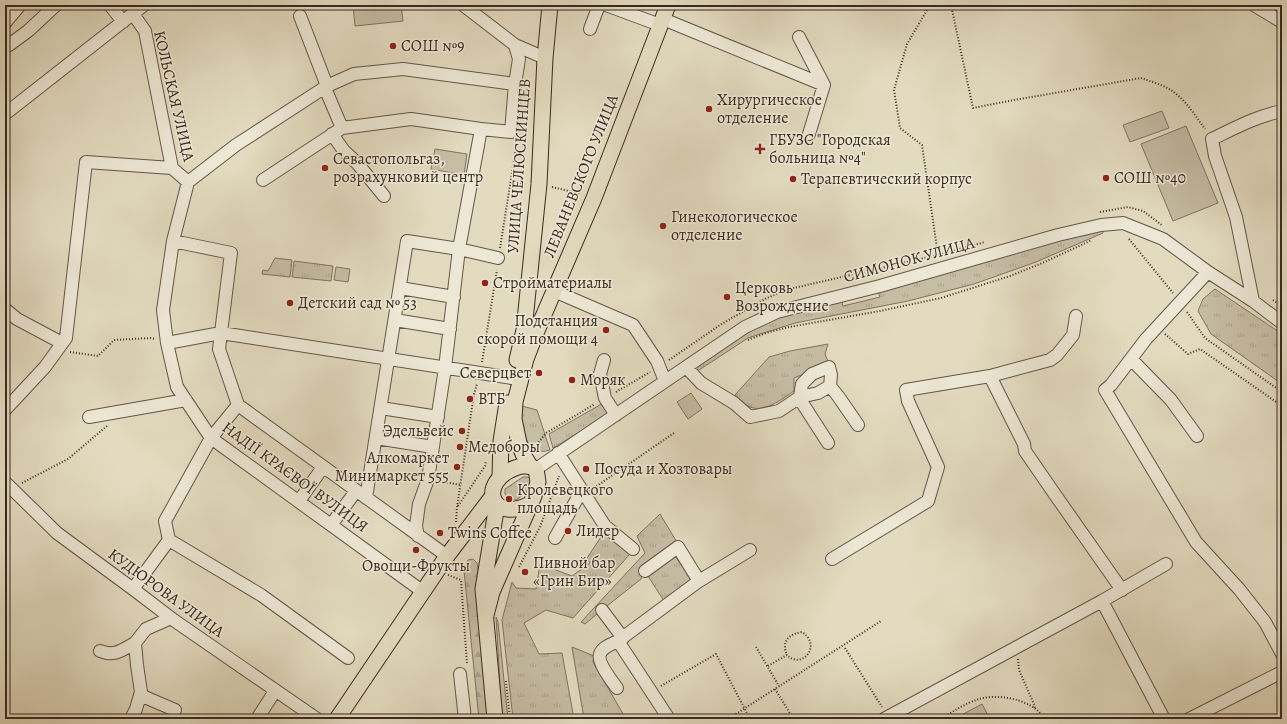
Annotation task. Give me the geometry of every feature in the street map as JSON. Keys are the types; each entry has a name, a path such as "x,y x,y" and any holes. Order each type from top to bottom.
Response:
{"main road":[{"name":"УЛИЦА ЧЕЛЮСКИНЦЕВ","path":"530,331 545,58 550,5"},
{"name":"ЛЕВАНЕВСКОГО УЛИЦА","path":"533,467 523,454 514,419 515,402 526,359 530,331 554,291 594,198 664,16"},
{"path":"500,477 501,441 512,378 530,331"},
{"path":"486,615 492,592 537,489 538,475 533,467 520,466 511,470 500,477 494,487 494,501 483,589 495,719"},
{"path":"494,501 506,509 522,508 530,504"},
{"path":"337,719 447,556 494,501"}],"street":[{"path":"5,23 20,5"},
{"path":"5,43 9,44 28,31 56,5"},
{"name":"КОЛЬСКАЯ УЛИЦА","path":"110,5 145,31 172,168 188,182"},
{"path":"5,114 144,5"},
{"path":"590,29 599,5"},
{"path":"606,5 664,16 824,85"},
{"path":"1254,5 1282,22"},
{"path":"466,6 515,45 545,58"},
{"path":"300,16 326,87 337,131 344,151 357,163 384,196"},
{"path":"799,37 824,85 808,134"},
{"path":"263,180 337,131 411,118 511,132 515,84 519,59 515,45"},
{"path":"188,182 236,144 326,87 354,74 402,69 515,84"},
{"path":"1253,301 1236,217 1215,156 1212,139 1241,124 1265,115 1282,111"},
{"path":"418,536 416,526 419,504 428,479 445,368 460,249 481,129"},
{"path":"5,410 45,367 66,338 86,162 172,168"},
{"name":"НАДІЇ КРАЄВОЇ ВУЛИЦЯ","path":"188,182 173,242 163,310 167,343 178,387 211,438 422,591"},
{"name":"СИМОНОК УЛИЦА","path":"533,467 558,453 745,327 777,312 880,286 1058,235 1101,225 1123,223 1163,239 1208,272 1282,322"},
{"path":"366,498 400,288 405,239 460,249 498,258"},
{"path":"173,242 231,253 219,349 238,405 447,556"},
{"path":"1208,272 1146,340 1111,385 1105,390 1196,542 1265,622 1282,654"},
{"path":"400,288 454,298"},
{"path":"554,291 633,325 657,361 665,381"},
{"path":"5,309 17,319 62,344"},
{"path":"832,559 928,500 938,467 908,401 906,390 990,376 1050,360 1057,355 1073,335 1076,316"},
{"path":"395,320 450,329"},
{"path":"167,343 222,333 512,378"},
{"path":"1131,359 1170,400 1197,436"},
{"path":"604,360 600,374 605,398 616,414"},
{"path":"686,367 701,382 734,403 750,417 779,411 800,397 818,393 830,386"},
{"path":"828,443 800,397 802,384 812,374 829,367 830,386 858,425"},
{"path":"990,376 1024,444 1025,451 1122,590"},
{"path":"89,417 186,400"},
{"path":"238,405 211,438 165,521 169,540 261,596 348,658"},
{"path":"381,408 438,417"},
{"path":"376,438 433,447"},
{"path":"558,453 605,526 633,549"},
{"path":"299,501 323,467"},
{"name":"КУДЮРОВА УЛИЦА","path":"8,485 57,533 171,618 317,719"},
{"path":"331,525 356,491"},
{"path":"555,538 584,492"},
{"path":"133,589 169,540"},
{"path":"645,571 678,547 699,581"},
{"path":"617,688 602,665 600,654 603,649 621,640 699,581 750,550"},
{"path":"886,718 1122,590 1166,564"},
{"path":"1102,601 1164,719"},
{"path":"602,610 669,719"},
{"path":"100,652 106,654 116,654 135,643 146,629 171,618"},
{"path":"131,719 136,709 141,692 135,643"},
{"path":"1189,719 1282,672"},
{"path":"460,674 465,719"},
{"path":"257,719 275,691"},
{"path":"140,695 175,710"}],"path":[{"path":"930,5 907,44 894,90 900,128 922,146 938,255"},
{"path":"951,5 973,108 1141,78 1160,84 1175,93 1189,106 1212,139"},
{"path":"428,479 461,485 474,394 480,374 516,148 516,133 511,132"},
{"path":"546,185 582,195"},
{"path":"747,340 789,327 880,311 941,298 1010,276 1096,238"},
{"path":"1129,239 1181,302 1205,338 1282,392"},
{"path":"1165,334 1188,354 1200,349 1282,406"},
{"path":"62,344 70,352 98,356 114,340 150,338 167,343"},
{"path":"8,485 68,459 112,422"},
{"path":"584,492 674,433"},
{"path":"457,507 485,466 487,458"},
{"path":"518,569 540,527 560,473"},
{"path":"445,574 461,580 468,672 460,674"},
{"path":"728,719 881,621"},
{"path":"802,632 806,635 811,643 808,654 800,660 794,660 787,655 785,650 786,641 793,634 802,632"},
{"path":"756,647 779,686"},
{"path":"1016,647 1019,670 1035,709"},
{"path":"846,648 886,718"},
{"path":"651,692 716,654 750,719"},
{"path":"768,666 787,655"},
{"path":"506,681 510,719"},
{"path":"775,689 793,719"},
{"path":"940,719 976,700 993,697 1008,698 1030,705 1045,719"},
{"path":"784,719 791,715"}],"green space":[{"path":"353,5 401,5 403,21 355,26"},
{"path":"1162,111 1169,128 1130,142 1123,125"},
{"path":"1186,126 1218,203 1173,221 1141,144"},
{"path":"435,149 467,154 464,175 431,169"},
{"path":"1103,228 1103,233 1036,262 974,284 908,301 795,323 748,338 696,372 691,367 746,329 778,314 841,298 843,306 880,297 877,289"},
{"path":"275,258 292,260 290,277 262,274 263,270 268,271"},
{"path":"294,261 333,266 331,281 292,277"},
{"path":"336,267 350,269 348,282 334,280"},
{"path":"1215,289 1282,334 1282,384 1211,334 1198,311 1203,299"},
{"path":"828,344 825,354 829,364 794,378 794,391 779,401 767,407 756,408 748,406 735,395 769,357 790,351"},
{"path":"691,393 702,409 688,419 677,402"},
{"path":"605,402 611,413 553,448 549,434"},
{"path":"522,406 537,410 550,450 542,451 535,449 530,445 523,430 521,421"},
{"path":"523,477 528,477 531,480 531,489 516,500 509,499 505,494 505,489"},
{"path":"660,514 678,544 643,570 641,579 585,624 581,622 645,553 637,536"},
{"path":"605,531 630,554 573,618 546,610 524,623 539,654 562,653 574,719 513,719 502,620 512,582 516,588 536,589 540,564 572,576 590,563 587,558"},
{"path":"674,554 691,580 664,601 646,573"},
{"path":"473,559 477,563 478,568 491,719 479,719 464,571 468,560"},
{"path":"496,617 498,622 508,719 502,719"},
{"path":"572,647 594,656 593,662 626,719 584,719"},
{"path":"982,704 990,719 954,719"}],"place":[{"name":"СОШ №9","path":"393,46"},
{"name":"Хирургическое отделение","path":"709,109"},
{"name":"ГБУЗС \"Городская больница №4\"","path":"760,149"},
{"name":"Севастопольгаз, розрахунковий центр","path":"325,168"},
{"name":"СОШ №40","path":"1106,178"},
{"name":"Терапевтический корпус","path":"793,179"},
{"name":"Гинекологическое отделение","path":"663,226"},
{"name":"Стройматериалы","path":"485,283"},
{"name":"Церковь Возрождение","path":"727,297"},
{"name":"Детский сад № 53","path":"290,303"},
{"name":"Подстанция скорой помощи 4","path":"606,330"},
{"name":"Северцвет","path":"539,373"},
{"name":"Моряк","path":"572,380"},
{"name":"ВТБ","path":"470,399"},
{"name":"Эдельвейс","path":"462,431"},
{"name":"Медоборы","path":"460,447"},
{"name":"Алкомаркет Минимаркет 555","path":"457,467"},
{"name":"Посуда и Хозтовары","path":"586,469"},
{"name":"Кролевецкого площадь","path":"509,499"},
{"name":"Лидер","path":"568,531"},
{"name":"Twins Coffee","path":"440,533"},
{"name":"Овощи-Фрукты","path":"416,550"},
{"name":"Пивной бар «Грин Бир»","path":"525,572"}]}
